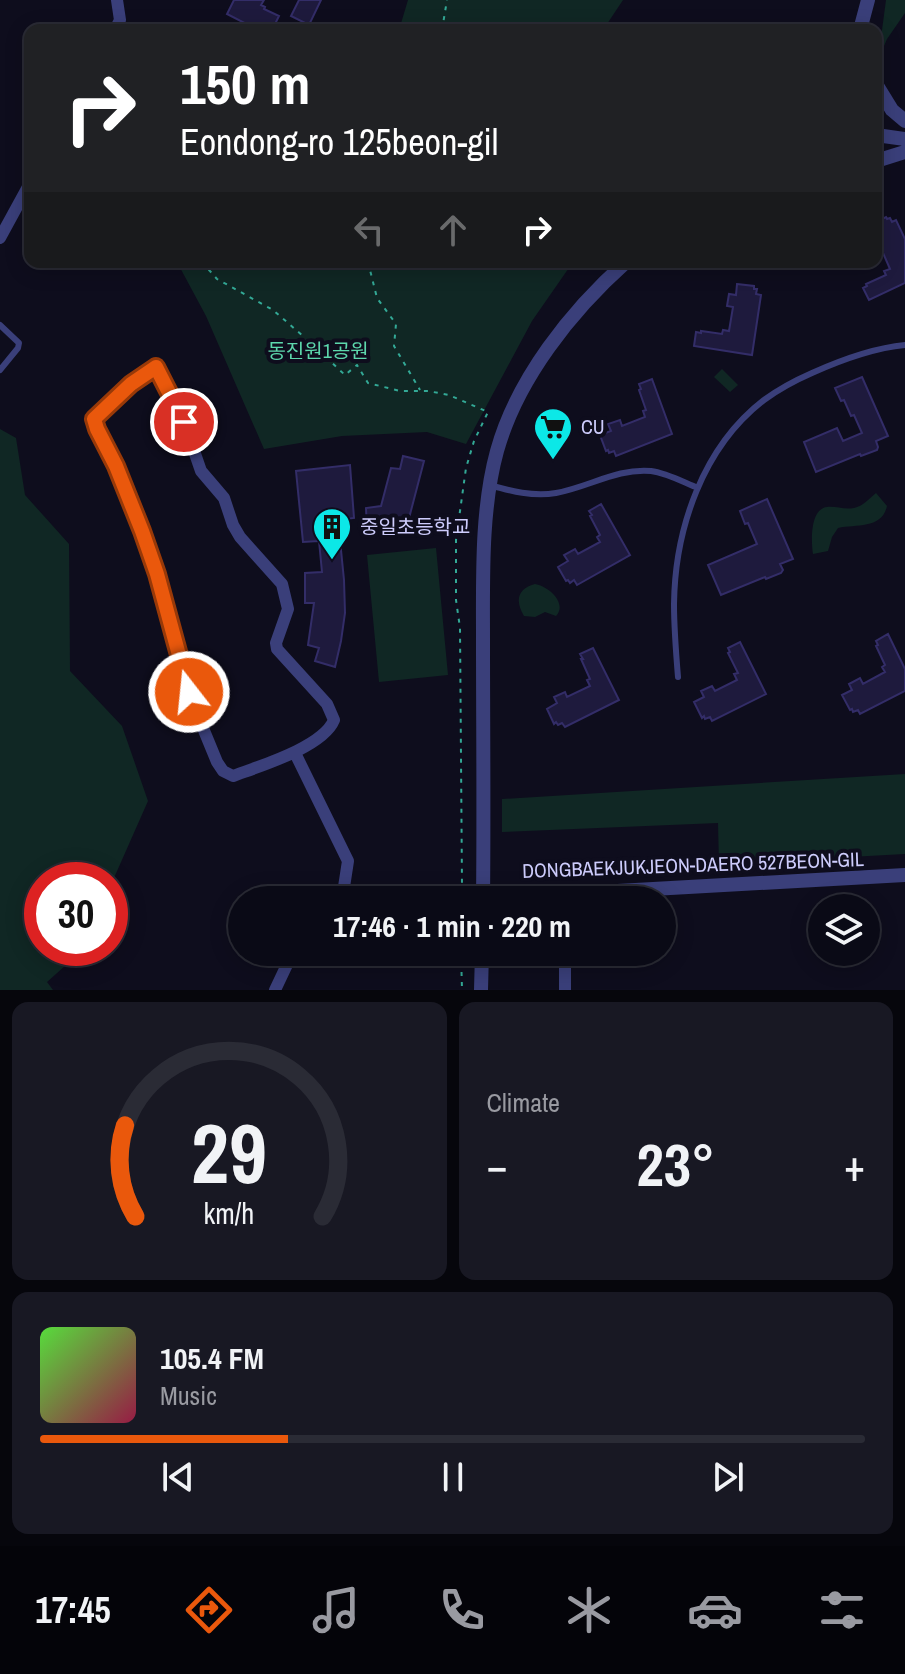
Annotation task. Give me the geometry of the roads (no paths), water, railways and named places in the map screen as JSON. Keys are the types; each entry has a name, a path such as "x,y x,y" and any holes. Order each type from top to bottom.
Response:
{"street":[{"path":"117,0 118,24"},
{"path":"862,24 870,0"},
{"path":"870,0 870,24"},
{"path":"882,94 892,110 905,121"},
{"path":"882,136 905,139"},
{"path":"882,159 905,152"},
{"path":"0,238 24,194"},
{"path":"483,886 483,581 489,485 497,449 538,363 585,302 620,268"},
{"path":"156,367 188,433 201,471 224,498 240,537 282,584 288,609 276,643 277,649 327,704 334,720 331,728 295,753 233,776 223,771 189,692 157,574 116,466 94,419 131,384 156,367"},
{"path":"295,753 348,861 344,886"},
{"name":"DONGBAEKJUKJEON-DAERO 527BEON-GIL","path":"676,890 905,875"},
{"path":"275,990 286,966"},
{"path":"481,990 482,966"},
{"path":"565,966 565,990"}],"lane":[{"path":"0,325 19,343 0,370"},
{"path":"678,677 674,630 675,588 685,525 705,471 726,440 766,398 799,379 865,353 905,345"},
{"path":"489,485 511,491 545,494 570,490 617,474 642,471 655,472 698,488"}],"place":[{"name":"CU","path":"553,461"},
{"name":"중일초등학교","path":"332,561"}],"park label":[{"name":"동진원1공원","path":"318,351"}]}
